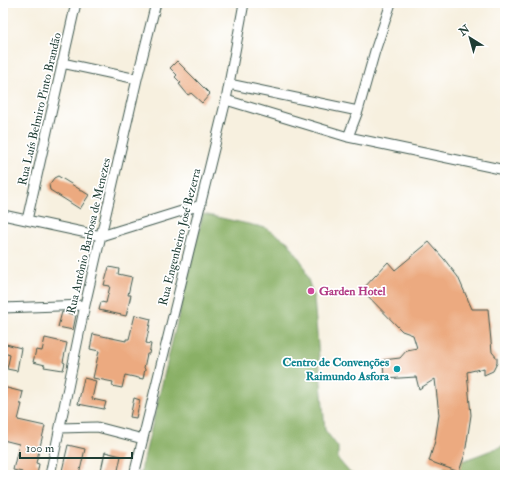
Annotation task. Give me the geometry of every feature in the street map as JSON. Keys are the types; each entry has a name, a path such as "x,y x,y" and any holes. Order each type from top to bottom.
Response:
{"street":[{"name":"Rua Luís Belmiro Pinto Brandão","path":"27,220 76,3"},
{"name":"Rua Antônio Barbosa de Menezes","path":"50,475 85,305 156,3"},
{"name":"Rua Engenheiro José Bezerra","path":"134,475 226,100 244,3"},
{"path":"348,137 358,111 375,51 391,3"},
{"path":"62,63 137,79"},
{"path":"229,84 358,111"},
{"path":"226,100 348,137 505,170"},
{"path":"3,215 101,236 201,205"},
{"path":"3,308 85,305"},
{"path":"60,428 97,427 143,439"}],"green space":[{"path":"203,214 266,228 288,242 303,264 314,298 325,430 338,447 338,459 350,473 355,475 140,475"},
{"path":"505,445 505,475 426,475"}],"building":[{"path":"177,61 210,94 202,103 191,93 188,95 179,84 181,83 175,77 177,75 170,68"},
{"path":"58,176 89,195 80,209 50,190 49,185 54,178"},
{"path":"429,242 458,277 472,309 488,309 492,352 497,358 497,363 493,371 484,375 484,368 467,372 471,415 465,454 459,472 429,461 435,441 439,415 435,379 419,389 416,377 384,379 383,360 400,358 407,350 417,348 413,335 402,331 362,290 388,262 395,270"},
{"path":"109,267 119,269 118,274 132,277 128,295 131,295 126,316 99,310 101,302 106,303 110,286 104,285"},
{"path":"62,312 76,315 73,330 58,327"},
{"path":"135,315 151,319 146,343 151,344 149,354 147,354 143,379 125,375 122,388 112,386 113,382 93,378 99,351 90,349 93,334 126,341 126,339 129,339"},
{"path":"45,338 67,343 63,370 44,367 45,365 33,362 36,350 42,351"},
{"path":"6,344 21,348 17,371 7,369 10,355 4,353"},
{"path":"84,378 96,381 92,399 106,402 104,409 78,404"},
{"path":"3,387 23,392 18,420 45,426 36,463 39,464 37,475 21,475 22,472 13,470 19,444 3,440"},
{"path":"134,398 140,400 136,418 130,417"},
{"path":"68,445 85,449 79,475 61,475"},
{"path":"105,452 121,456 117,475 100,475"}],"place":[{"name":"Garden Hotel","path":"311,291"},
{"name":"Centro de Convenções Raimundo Asfora","path":"397,369"}]}
